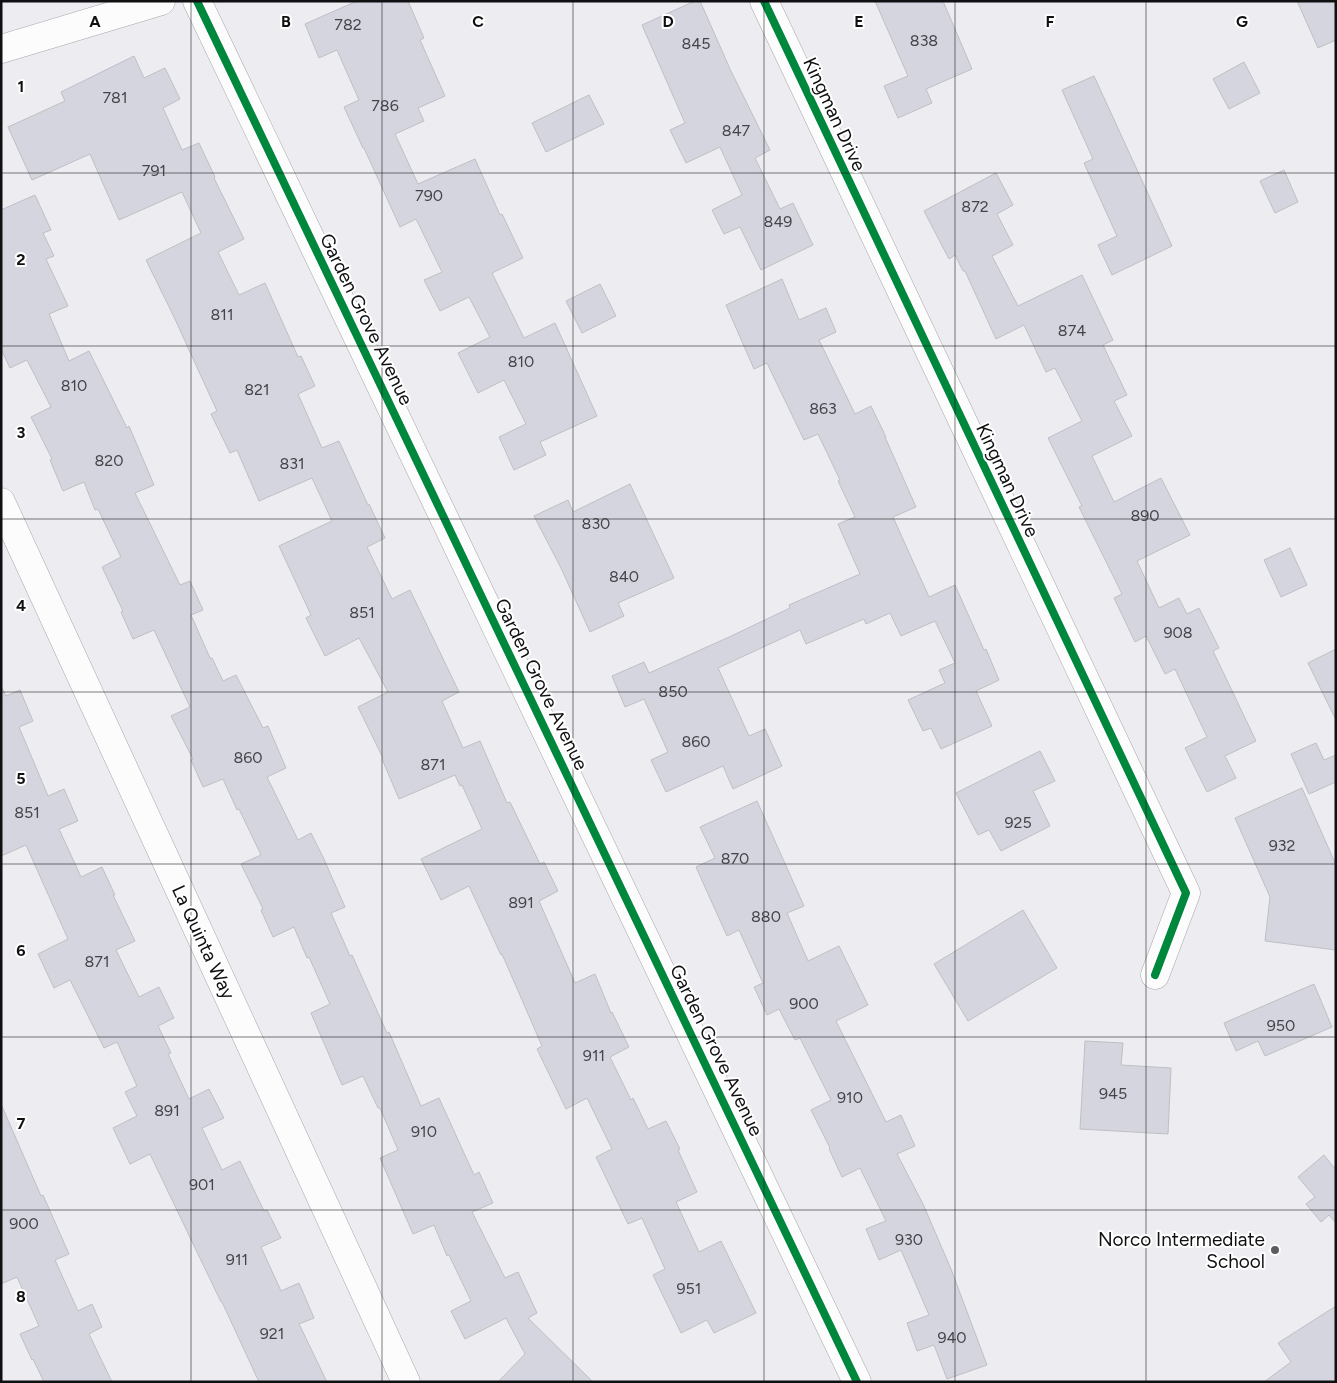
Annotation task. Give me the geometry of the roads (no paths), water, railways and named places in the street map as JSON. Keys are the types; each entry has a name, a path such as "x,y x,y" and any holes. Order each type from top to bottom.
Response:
{"street":[{"path":"1,49 160,1"},
{"name":"Garden Grove Avenue","path":"197,1 857,1382"},
{"name":"Kingman Drive","path":"764,1 1186,893 1156,975"},
{"name":"La Quinta Way","path":"1,502 406,1382"}],"place":[{"name":"Norco Intermediate School","path":"1275,1250"}]}
